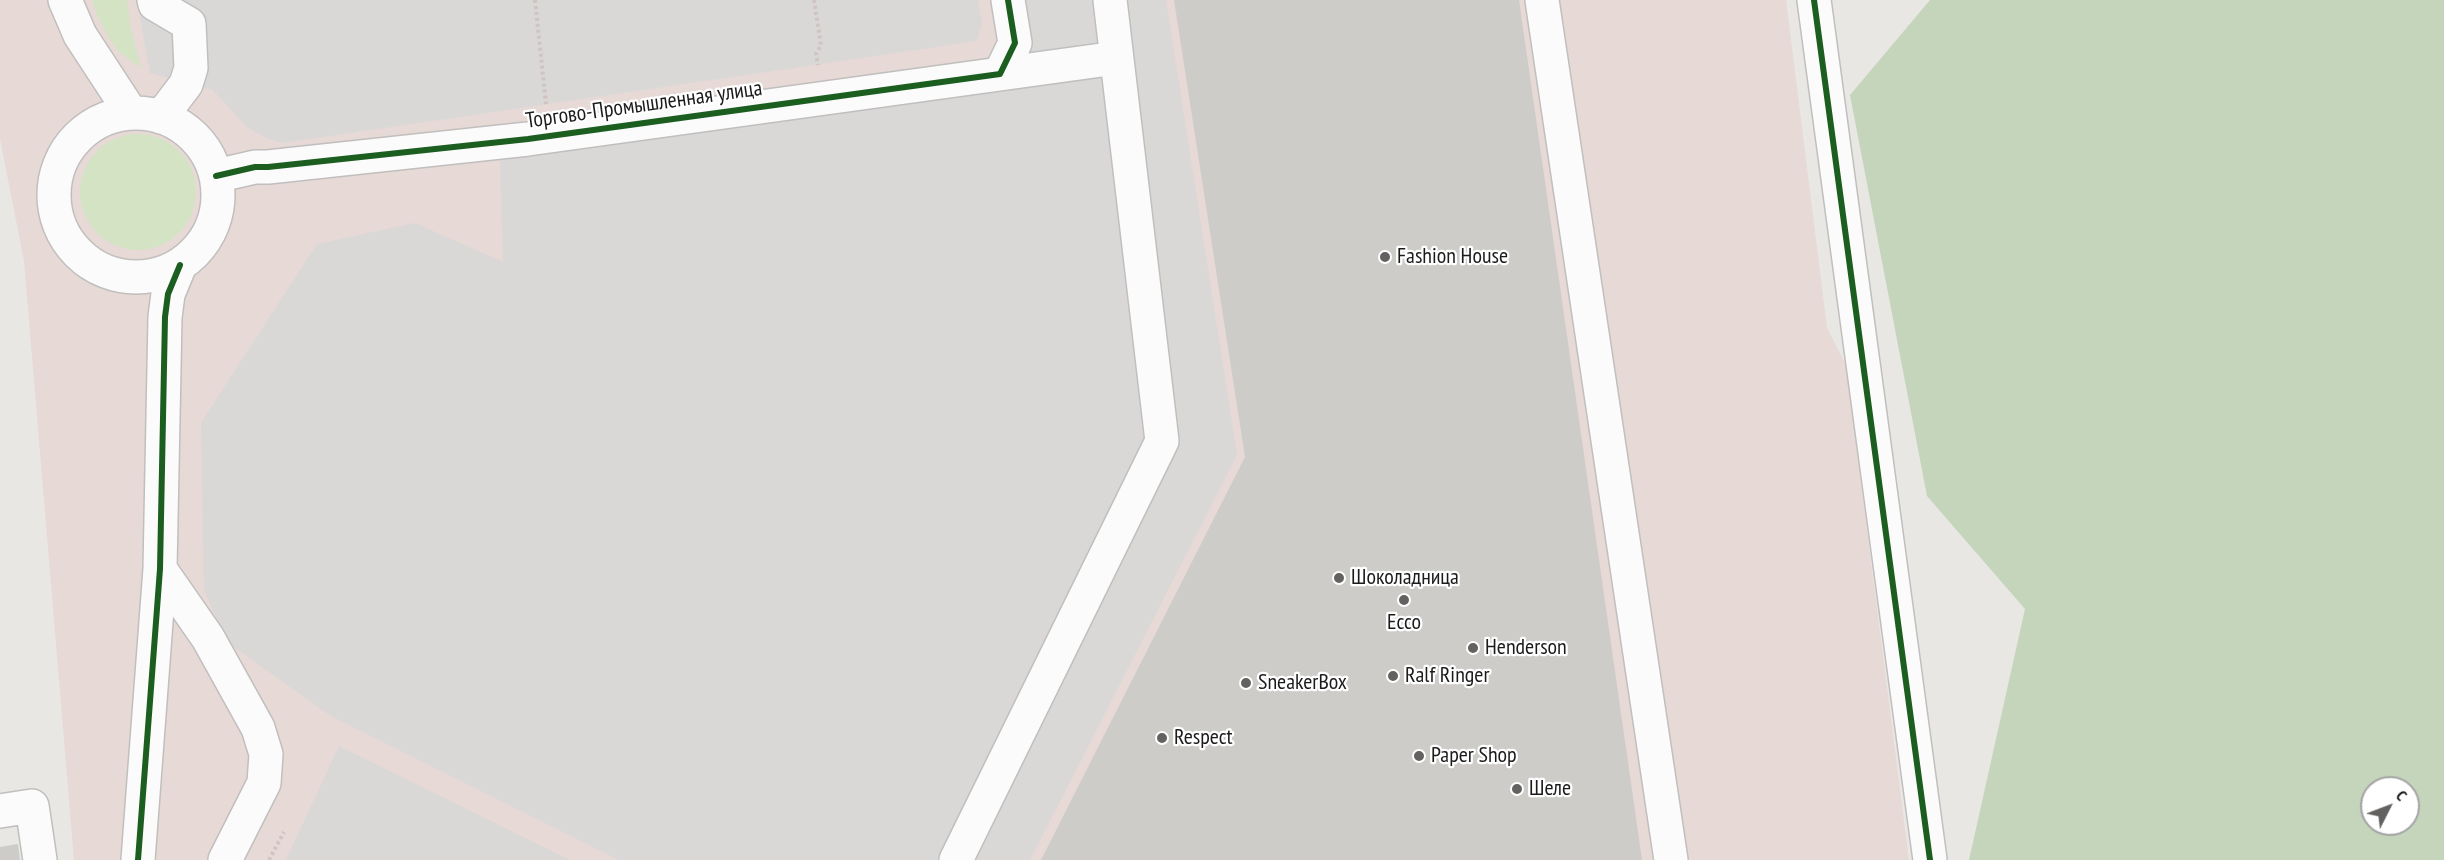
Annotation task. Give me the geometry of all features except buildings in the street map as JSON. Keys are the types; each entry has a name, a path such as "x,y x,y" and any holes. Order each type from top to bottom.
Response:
{"street":[{"path":"65,0 92,56 146,115"},
{"path":"146,115 186,84 191,68 189,24 155,4 154,0"},
{"path":"1000,74 1014,43 1008,0"},
{"path":"956,860 1162,441 1110,0"},
{"path":"1542,0 1671,860"},
{"path":"1814,0 1930,860"},
{"name":"Торгово-Промышленная улица","path":"216,176 255,167 549,136 1116,58"},
{"path":"116,115 146,115 176,124 190,134 210,160 216,176 218,196 215,217 208,236 180,265 161,274 141,278 121,277 101,271 84,260 69,245 54,208 53,187 58,167 67,149 80,134 97,122 116,115"},
{"path":"138,860 160,569 165,316 168,294 180,265"},
{"path":"160,569 208,638 258,728 266,754 264,783 225,860"},
{"path":"0,811 32,806 40,860"}],"path":[{"path":"535,0 549,136"},
{"path":"814,0 821,45 816,54 823,98"},
{"path":"269,860 284,832"}],"shaded area":[{"path":"0,0 1786,0 1827,328 1846,365 1909,860 74,860 24,261 0,139"},
{"path":"137,0 978,0 982,23 977,41 282,143 264,137 247,127 213,90 150,73"},
{"path":"1018,0 1166,0 1237,455 1030,860 619,860 331,716 228,643 204,590 201,423 317,244 415,223 503,262 500,160 1029,87"},
{"path":"339,746 570,860 286,860"}],"green space":[{"path":"92,0 127,0 131,29 141,68 119,52 97,15"},
{"path":"1930,0 2444,0 2444,860 1969,860 2025,609 1927,496 1850,95"},
{"path":"138,134 160,138 179,151 192,170 196,192 192,214 179,233 160,246 138,250 116,246 97,233 84,214 80,192 84,170 97,151 116,138"}],"cycle path":[{"path":"216,176 255,167 528,139 1000,74 1015,43 1008,0"},
{"path":"1814,0 1930,860"},
{"path":"138,860 160,569 165,317 168,294 180,265"}],"place":[{"name":"Fashion House","path":"1385,257"},
{"name":"Шоколадница","path":"1339,578"},
{"name":"Ecco","path":"1404,600"},
{"name":"Henderson","path":"1473,648"},
{"name":"Ralf Ringer","path":"1393,676"},
{"name":"SneakerBox","path":"1246,683"},
{"name":"Respect","path":"1162,738"},
{"name":"Paper Shop","path":"1419,756"},
{"name":"Шеле","path":"1517,789"}]}
